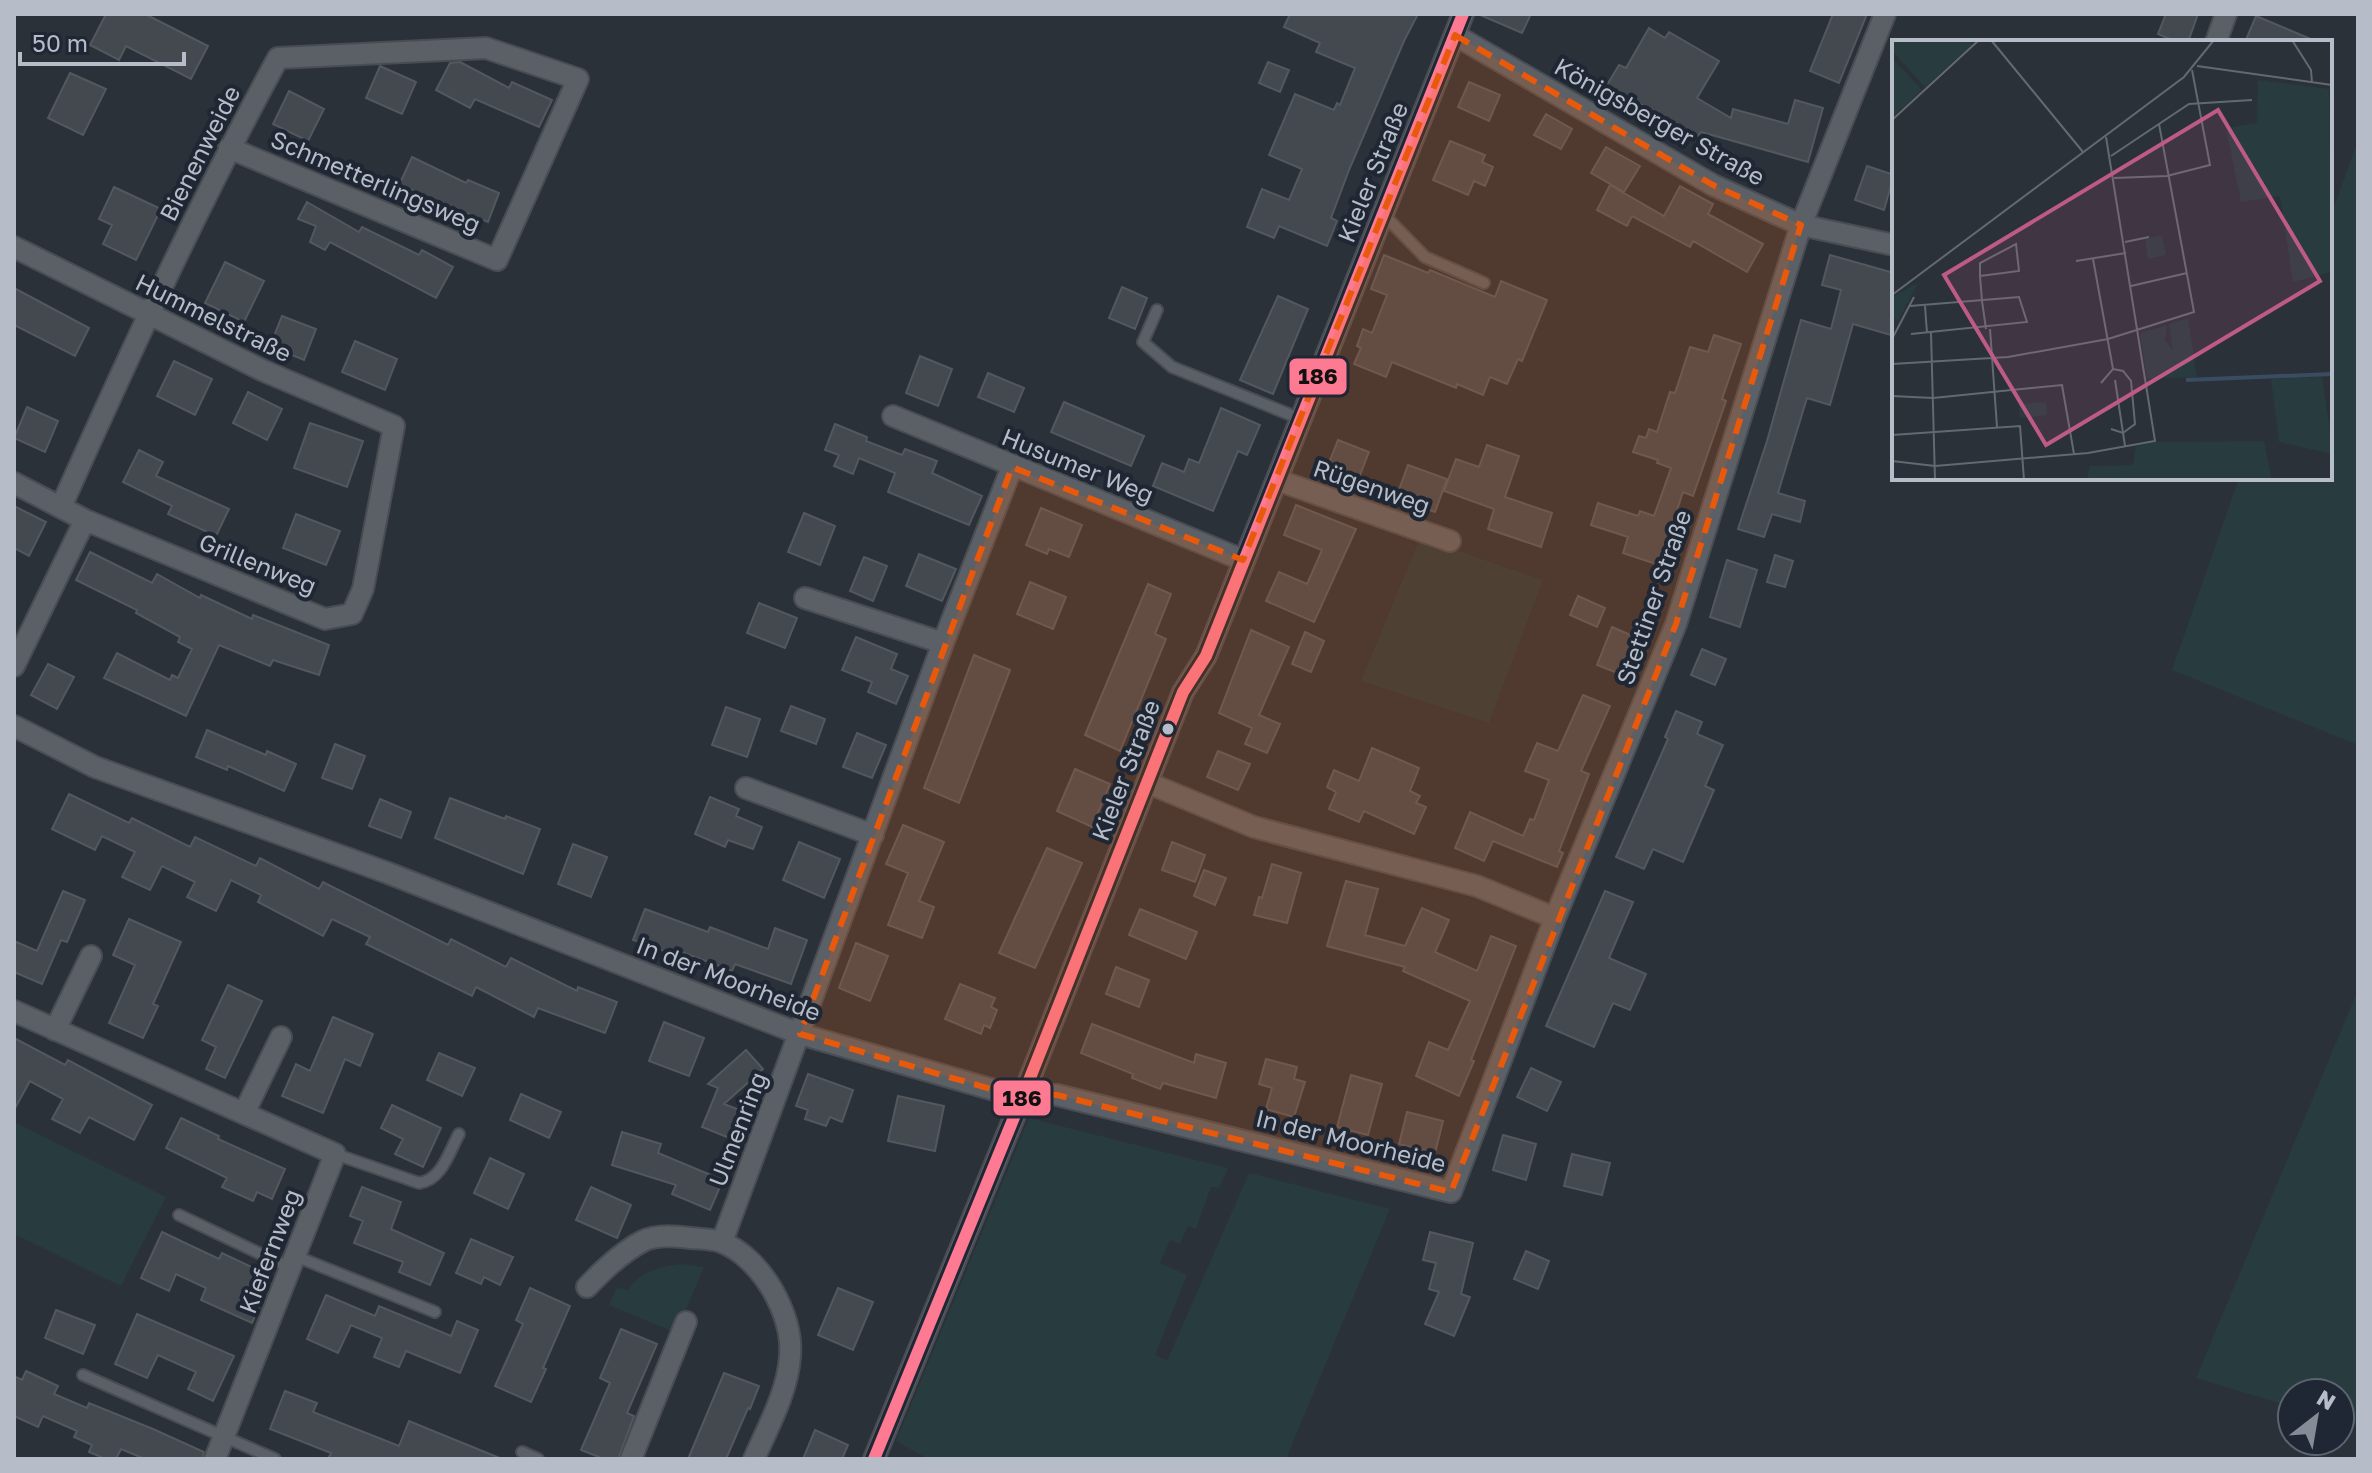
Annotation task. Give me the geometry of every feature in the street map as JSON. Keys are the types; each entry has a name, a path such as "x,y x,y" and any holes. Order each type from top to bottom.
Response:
{"street":[{"name":"Kieler Straße","path":"874,1459 1183,692 1206,656 1463,14"},
{"name":"Stettiner Straße","path":"1451,1192 1555,918 1676,624 1801,225 1885,14"},
{"path":"2217,40 2226,14"},
{"name":"Königsberger Straße","path":"1455,35 1713,185 1801,225 1892,245"},
{"name":"Bienenweide","path":"61,507 147,314 229,148 278,58 486,48 578,79"},
{"name":"Schmetterlingsweg","path":"229,148 497,260 578,79"},
{"name":"Hummelstraße","path":"14,247 264,371 394,426"},
{"name":"Husumer Weg","path":"893,416 1243,560"},
{"name":"Grillenweg","path":"14,483 85,520 325,619 352,614 363,589 394,426"},
{"name":"Ulmenring","path":"722,1242 943,643 1012,467"},
{"name":"Rügenweg","path":"1277,480 1450,541"},
{"path":"14,666 85,520"},
{"path":"805,598 943,643"},
{"name":"In der Moorheide","path":"14,726 95,767 388,873 800,1034 1001,1092 1057,1095 1451,1192"},
{"path":"1148,783 1254,827 1477,886 1555,918"},
{"path":"746,788 873,835"},
{"path":"55,1030 91,956"},
{"path":"14,1011 335,1154"},
{"path":"244,1113 281,1037"},
{"name":"Kiefernweg","path":"215,1459 335,1154"},
{"path":"587,1287 607,1266 646,1239 677,1236 722,1242 754,1265 776,1294 788,1326 791,1355 782,1390 754,1459"},
{"path":"631,1459 686,1322"}],"lane":[{"path":"1383,214 1425,257 1484,283"},
{"path":"1157,310 1143,342 1172,367 1301,419"},
{"path":"335,1154 419,1183 436,1176 459,1134"},
{"path":"179,1215 292,1262 435,1312"},
{"path":"83,1375 275,1459"},
{"path":"522,1452 538,1459"}],"highlighted area":[{"path":"1455,35 1713,185 1801,225 1676,624 1451,1192 1057,1095 1001,1092 800,1034 1012,467 1243,560"}],"shaded area":[{"path":"2358,140 2358,745 2172,670 2238,480 2332,480 2332,212"},
{"path":"1420,538 1543,580 1489,723 1361,681"},
{"path":"2358,990 2358,1426 2356,1377 2276,1377 2276,1402 2196,1378"},
{"path":"1029,1118 1228,1168 1219,1188 1211,1187 1196,1229 1188,1226 1180,1244 1170,1240 1160,1263 1187,1275 1155,1355 1167,1361 1249,1173 1390,1209 1286,1459 928,1459 896,1441"},
{"path":"14,1122 166,1197 121,1286 14,1234"},
{"path":"681,1264 704,1267 676,1333 609,1305 617,1287 628,1290 651,1271"}],"building":[{"path":"106,14 145,14 208,46 191,79 126,46 119,60 90,45"},
{"path":"1290,14 1418,14 1349,170 1331,218 1337,221 1327,246 1279,226 1274,238 1247,227 1262,189 1289,200 1302,169 1269,155 1295,94 1334,110 1337,103 1340,105 1355,68 1316,52 1320,43 1284,27"},
{"path":"1478,14 1531,14 1522,33"},
{"path":"1833,14 1867,14 1839,83 1810,71"},
{"path":"2166,14 2198,14 2189,40 2172,40 2158,34"},
{"path":"2256,16 2313,40 2246,40"},
{"path":"1649,28 1665,38 1669,32 1719,61 1697,98 1731,118 1733,109 1788,124 1795,100 1823,108 1808,162 1701,132 1698,136 1607,85 1619,65 1626,68"},
{"path":"460,62 509,88 512,82 552,100 539,127 475,99 470,108 436,90 450,63"},
{"path":"1268,62 1289,70 1280,92 1259,83"},
{"path":"380,66 416,82 402,114 366,98"},
{"path":"70,73 106,89 83,135 48,118"},
{"path":"1469,82 1500,95 1489,121 1458,107"},
{"path":"289,91 324,109 308,141 273,124"},
{"path":"1546,114 1572,129 1561,149 1534,135"},
{"path":"1450,141 1485,155 1482,162 1493,167 1485,186 1474,181 1468,195 1433,180"},
{"path":"1606,147 1640,166 1624,192 1591,173"},
{"path":"412,157 466,183 468,180 499,193 488,222 399,185"},
{"path":"1867,166 1892,174 1884,210 1855,200"},
{"path":"1610,185 1664,216 1680,186 1713,204 1708,214 1763,244 1747,272 1693,241 1690,247 1632,216 1627,226 1597,210"},
{"path":"114,187 161,209 136,260 103,244 112,225 99,219"},
{"path":"307,202 359,232 362,227 419,255 422,250 453,267 436,298 330,242 325,250 310,242 316,226 298,219"},
{"path":"1384,255 1495,297 1501,281 1547,300 1522,361 1518,359 1507,384 1490,377 1483,395 1457,384 1456,388 1392,362 1386,377 1354,364 1361,348 1357,346 1363,329 1372,333 1387,295 1371,289"},
{"path":"1830,255 1892,272 1892,335 1853,324 1830,405 1807,398 1778,493 1805,501 1800,522 1772,514 1764,537 1738,529 1801,320 1831,329 1841,290 1822,285"},
{"path":"225,262 264,281 244,322 205,303"},
{"path":"1122,287 1147,298 1135,329 1109,318"},
{"path":"14,288 89,328 75,356 14,325"},
{"path":"1278,296 1308,309 1273,394 1240,380"},
{"path":"282,316 316,329 304,360 270,346"},
{"path":"1714,335 1741,344 1722,399 1726,401 1693,496 1683,492 1659,565 1623,553 1628,537 1591,525 1598,503 1638,516 1640,511 1654,516 1671,468 1633,452 1639,436 1646,438 1649,429 1657,432 1670,392 1675,393 1690,347 1708,352"},
{"path":"355,341 397,359 385,390 342,372"},
{"path":"920,356 952,369 938,406 906,393"},
{"path":"174,361 212,379 195,415 157,396"},
{"path":"988,373 1024,388 1014,412 978,397"},
{"path":"248,392 282,409 267,440 233,423"},
{"path":"1064,402 1144,436 1131,466 1051,432"},
{"path":"27,407 58,421 45,452 14,438"},
{"path":"1221,408 1260,425 1247,455 1238,451 1213,511 1153,486 1162,463 1184,472 1189,459 1199,463"},
{"path":"310,423 363,441 347,487 294,468"},
{"path":"835,424 867,437 866,441 902,455 905,449 937,461 932,473 982,496 969,525 888,492 895,473 859,458 853,474 834,466 839,455 825,450"},
{"path":"1338,440 1369,452 1356,485 1325,473"},
{"path":"1487,445 1519,456 1505,497 1552,513 1541,547 1488,529 1494,509 1444,491 1456,459 1479,467"},
{"path":"139,450 163,462 156,476 229,509 216,536 168,514 172,506 123,482"},
{"path":"1408,465 1447,479 1435,512 1396,498"},
{"path":"1296,505 1356,529 1314,622 1266,601 1279,572 1307,584 1322,550 1284,535"},
{"path":"14,506 46,522 29,556 14,548"},
{"path":"1041,508 1082,525 1069,557 1049,549 1047,554 1026,545"},
{"path":"804,513 835,526 820,565 788,552"},
{"path":"296,514 340,531 326,565 283,548"},
{"path":"90,552 152,583 157,574 200,598 201,595 252,619 253,615 329,645 319,675 273,660 270,666 219,645 186,716 104,678 117,653 170,680 172,675 178,678 192,649 178,642 180,637 136,613 137,610 76,580"},
{"path":"919,554 956,569 942,601 906,586"},
{"path":"1775,555 1793,561 1785,587 1767,582"},
{"path":"864,557 887,566 873,601 850,591"},
{"path":"1727,560 1757,570 1740,627 1710,617"},
{"path":"1030,582 1066,597 1053,629 1017,614"},
{"path":"1148,584 1171,594 1155,634 1166,639 1120,751 1085,735"},
{"path":"1578,596 1605,608 1597,627 1570,615"},
{"path":"759,603 797,618 785,648 747,633"},
{"path":"1612,627 1640,639 1625,676 1597,665"},
{"path":"1251,630 1289,647 1259,715 1280,724 1267,753 1245,744 1252,728 1219,713"},
{"path":"1305,632 1324,641 1311,672 1292,664"},
{"path":"856,637 897,654 891,669 908,676 896,704 868,692 872,682 842,670"},
{"path":"1702,649 1726,659 1715,685 1691,675"},
{"path":"974,655 1010,670 959,803 924,788"},
{"path":"48,664 74,677 57,709 31,695"},
{"path":"1583,695 1610,706 1581,771 1589,774 1559,851 1563,853 1557,867 1493,841 1484,861 1455,848 1470,812 1523,836 1530,819 1534,820 1549,780 1525,771 1537,743 1558,751"},
{"path":"791,706 825,719 816,744 781,731"},
{"path":"726,707 760,719 747,757 712,745"},
{"path":"1676,711 1702,722 1697,734 1723,745 1705,786 1714,790 1683,862 1653,849 1644,869 1616,857 1668,739 1665,737"},
{"path":"207,730 296,764 284,791 228,766 227,770 196,757"},
{"path":"857,733 886,745 872,778 843,767"},
{"path":"335,744 365,756 352,789 322,778"},
{"path":"1372,748 1419,768 1410,791 1420,796 1416,803 1426,807 1414,834 1364,811 1359,822 1329,809 1336,792 1327,787 1334,770 1359,781"},
{"path":"1218,751 1250,764 1238,790 1207,777"},
{"path":"1075,769 1110,784 1092,827 1057,811"},
{"path":"69,794 129,823 132,818 190,847 195,837 256,866 260,858 319,889 323,882 448,945 451,939 506,967 511,958 577,991 578,987 617,1002 605,1033 538,1008 534,1017 476,987 472,996 366,944 370,937 332,919 323,936 258,902 261,895 231,880 216,911 187,897 195,882 162,866 150,890 122,877 135,852 102,836 95,850 52,829"},
{"path":"710,797 739,809 736,816 762,827 753,849 728,840 725,847 695,834"},
{"path":"450,798 540,829 523,874 435,838"},
{"path":"380,799 411,812 401,838 369,826"},
{"path":"903,825 944,842 919,901 934,907 922,938 888,925 908,873 886,864"},
{"path":"799,842 840,859 824,898 783,880"},
{"path":"1172,842 1205,855 1195,882 1162,870"},
{"path":"573,844 607,857 591,897 558,884"},
{"path":"1047,848 1082,863 1035,968 999,953"},
{"path":"1272,864 1301,873 1287,923 1254,915"},
{"path":"1204,870 1226,878 1215,905 1194,896"},
{"path":"1346,881 1378,889 1365,935 1405,946 1422,908 1449,920 1435,952 1477,971 1491,936 1516,946 1459,1096 1416,1076 1429,1042 1448,1050 1470,1001 1403,971 1405,967 1327,946"},
{"path":"63,891 85,900 67,942 61,940 42,984 14,972 14,941 37,951"},
{"path":"1605,891 1633,902 1609,958 1646,974 1630,1010 1613,1003 1594,1047 1546,1026"},
{"path":"645,909 708,932 710,927 768,949 775,928 807,940 791,984 735,964 732,971 674,949 672,954 633,940"},
{"path":"1140,909 1197,932 1186,959 1129,935"},
{"path":"129,919 181,942 153,1004 158,1006 143,1038 109,1023 135,965 113,955"},
{"path":"856,943 888,956 870,1001 839,988"},
{"path":"1116,967 1149,980 1139,1007 1106,994"},
{"path":"960,984 995,998 991,1007 997,1010 990,1028 984,1025 981,1034 945,1019"},
{"path":"228,985 262,1001 225,1078 206,1069 216,1047 202,1040"},
{"path":"333,1017 373,1034 360,1066 345,1059 323,1113 282,1096 296,1064 310,1071"},
{"path":"664,1022 704,1038 689,1076 649,1061"},
{"path":"1092,1024 1194,1063 1196,1054 1226,1063 1216,1098 1163,1083 1160,1089 1132,1078 1133,1074 1081,1053"},
{"path":"14,1038 65,1065 68,1060 152,1105 134,1140 89,1117 80,1133 52,1119 63,1099 30,1081 14,1110"},
{"path":"746,1050 763,1069 724,1104 750,1114 739,1142 702,1127 718,1088 708,1084"},
{"path":"439,1053 475,1068 462,1096 427,1080"},
{"path":"1266,1059 1297,1067 1294,1079 1305,1082 1294,1117 1266,1109 1272,1088 1259,1084"},
{"path":"1531,1068 1561,1082 1547,1111 1517,1097"},
{"path":"808,1074 853,1090 842,1122 830,1117 826,1126 805,1119 808,1110 796,1106"},
{"path":"1351,1075 1382,1084 1368,1135 1337,1127"},
{"path":"521,1094 561,1112 549,1138 510,1120"},
{"path":"898,1096 944,1106 935,1151 888,1141"},
{"path":"392,1105 441,1128 423,1167 395,1154 403,1139 381,1128"},
{"path":"1407,1112 1443,1121 1435,1153 1399,1144"},
{"path":"181,1118 219,1136 218,1139 285,1169 272,1199 257,1192 253,1201 222,1187 227,1178 166,1148"},
{"path":"622,1132 661,1144 658,1153 723,1180 710,1210 672,1194 676,1185 612,1165"},
{"path":"1503,1135 1536,1144 1526,1180 1493,1170"},
{"path":"1572,1154 1610,1163 1602,1195 1564,1186"},
{"path":"490,1158 524,1174 508,1209 474,1193"},
{"path":"362,1187 401,1202 391,1229 444,1253 430,1285 399,1272 403,1262 354,1243 363,1221 350,1216"},
{"path":"591,1187 631,1205 617,1238 576,1220"},
{"path":"162,1232 219,1259 222,1253 256,1269 247,1290 263,1298 252,1323 201,1300 206,1288 176,1274 169,1291 141,1278"},
{"path":"1430,1232 1473,1243 1461,1294 1470,1297 1454,1336 1425,1324 1439,1292 1429,1289 1436,1263 1423,1260"},
{"path":"471,1239 513,1257 500,1285 484,1277 481,1284 456,1273"},
{"path":"1526,1251 1549,1261 1538,1289 1514,1279"},
{"path":"530,1288 570,1306 531,1402 495,1386 523,1324 516,1320"},
{"path":"838,1288 873,1302 853,1350 818,1335"},
{"path":"326,1295 375,1316 379,1306 451,1336 457,1321 478,1330 460,1373 406,1351 399,1367 374,1357 382,1338 351,1325 338,1353 307,1339"},
{"path":"56,1310 95,1325 83,1354 45,1338"},
{"path":"137,1314 234,1356 213,1401 188,1389 196,1372 158,1355 147,1378 115,1364"},
{"path":"621,1329 657,1344 627,1413 634,1416 618,1459 604,1459 581,1450 610,1383 600,1378"},
{"path":"26,1371 58,1386 54,1394 87,1408 89,1403 153,1429 204,1452 202,1459 145,1459 121,1449 116,1459 106,1459 89,1452 92,1445 74,1437 77,1431 43,1416 38,1427 14,1416 14,1376 22,1380"},
{"path":"724,1373 759,1386 750,1409 726,1459 688,1459"},
{"path":"285,1391 317,1403 313,1412 399,1446 409,1421 502,1459 328,1459 331,1453 270,1429"},
{"path":"815,1430 848,1445 842,1459 803,1459"}],"transit line":[{"name":"186","path":"874,1459 1183,692 1206,656 1463,14"}]}
